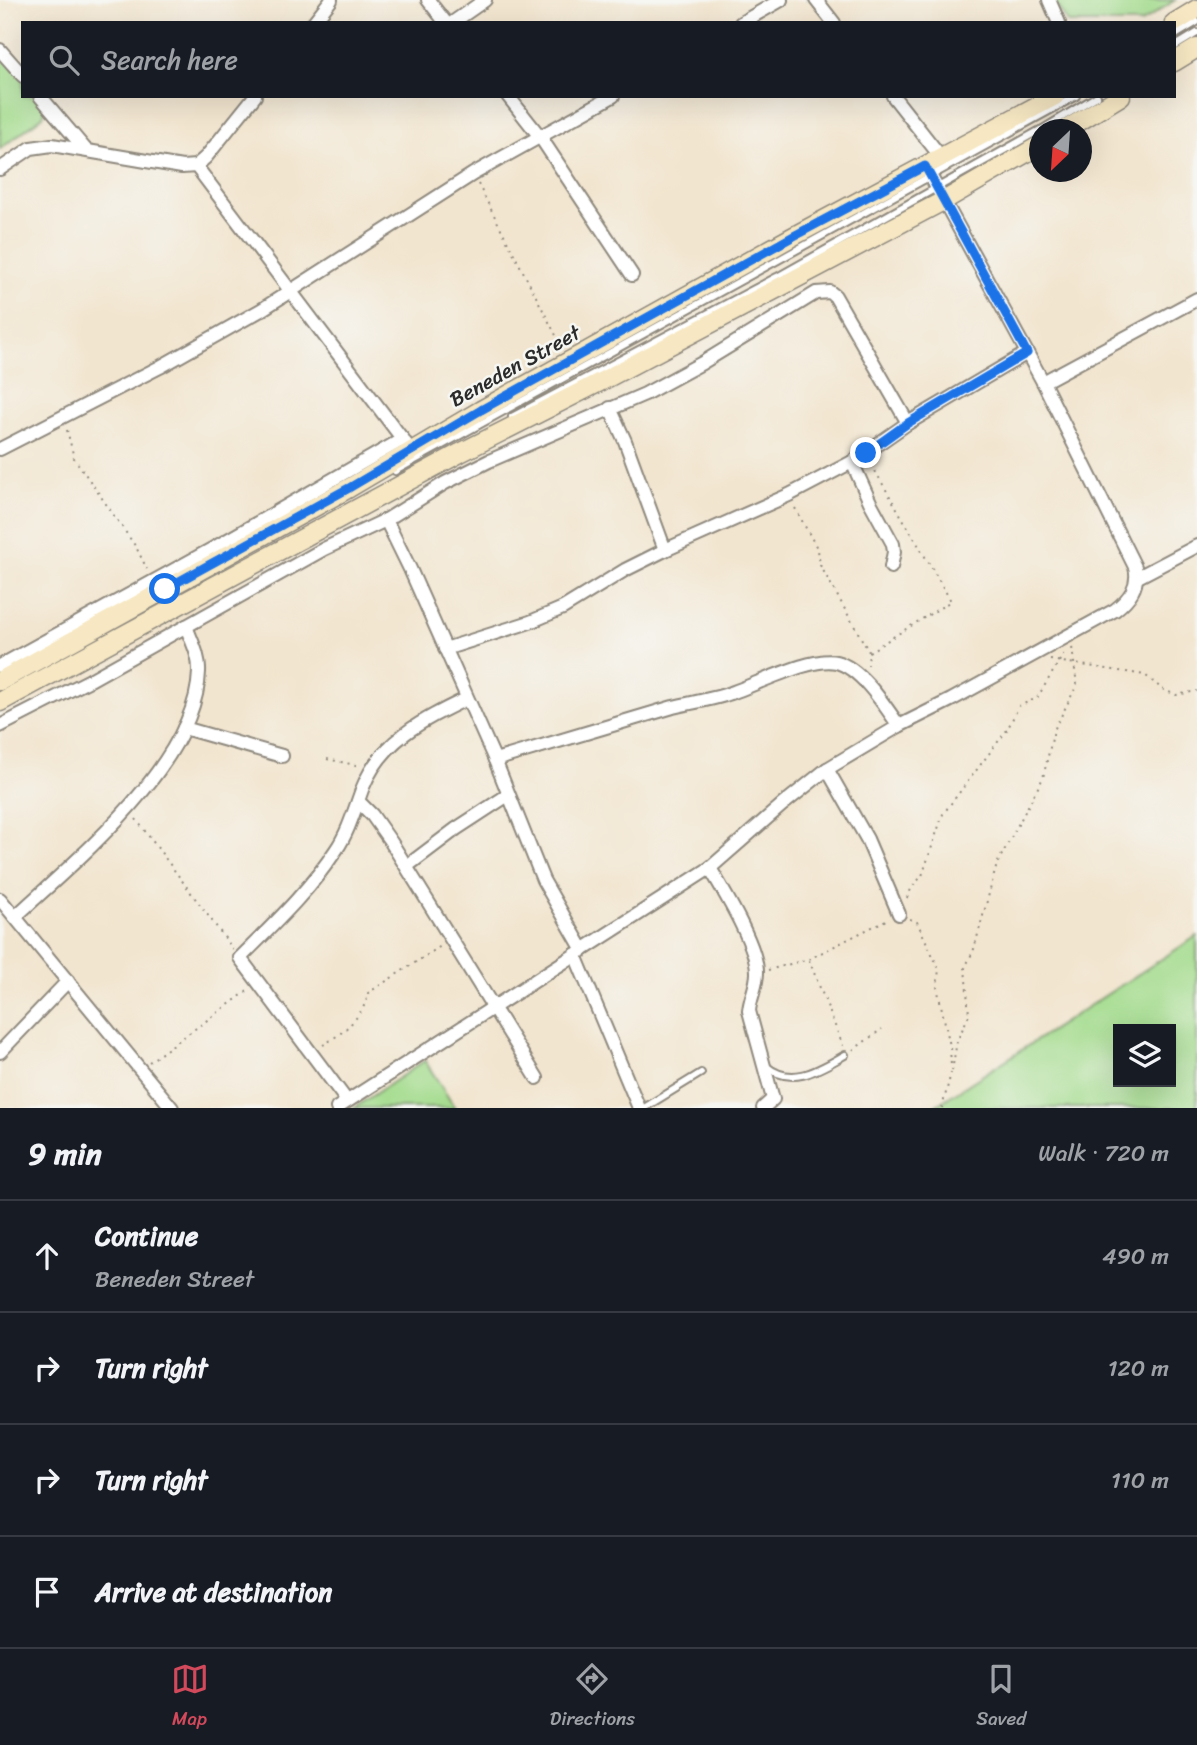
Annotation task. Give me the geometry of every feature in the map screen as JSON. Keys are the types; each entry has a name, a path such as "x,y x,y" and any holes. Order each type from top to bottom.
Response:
{"main road":[{"path":"1176,22 1197,9"},
{"name":"Beneden Street","path":"0,702 460,453 614,374 935,183 942,157 1051,98"},
{"path":"1083,119 1118,98"},
{"name":"Beneden Street","path":"0,681 349,488 407,445 569,361 792,237 1029,149"}],"street":[{"path":"315,21 331,0"},
{"path":"428,0 444,21"},
{"path":"455,21 485,0"},
{"path":"744,21 780,0"},
{"path":"816,0 832,21"},
{"path":"1049,0 1058,21"},
{"path":"0,50 21,74"},
{"path":"42,98 85,149"},
{"path":"0,169 19,154 42,145 85,149 182,167 196,166 253,98"},
{"path":"510,98 541,138 632,275"},
{"path":"0,449 160,367 290,291 472,174 610,98"},
{"path":"895,98 942,157"},
{"path":"0,666 153,580 407,445 196,166"},
{"path":"935,183 1043,382 1138,577"},
{"path":"0,726 90,680 324,550 386,520 445,483 508,451 645,394 823,291 835,296 908,423"},
{"path":"1043,382 1197,299"},
{"path":"445,649 530,622 563,608 625,570 665,550 789,495 852,462 908,423 1027,353"},
{"path":"610,408 665,550"},
{"path":"852,462 893,544 891,567"},
{"path":"386,520 495,760 543,880 579,953 641,1108"},
{"path":"466,699 425,719 382,753 372,768 338,847 322,871 297,901 240,958 310,1053 342,1105 710,868 827,769 899,726 1115,610 1127,600 1138,577 1197,546"},
{"path":"15,917 128,807 154,776 184,728 198,685 200,669 197,653 186,626"},
{"path":"495,760 727,694 796,668 825,661 841,663 866,684 899,726"},
{"path":"184,728 282,756"},
{"path":"827,769 867,839 899,914"},
{"path":"407,866 508,795"},
{"path":"359,802 382,827 537,1078"},
{"path":"710,868 742,926 757,973 749,1011 773,1099 763,1108"},
{"path":"0,899 172,1108"},
{"path":"0,1052 68,981"}],"lane":[{"path":"1176,35 1197,22"},
{"path":"1190,52 1197,33"},
{"path":"0,694 935,183 1073,98"},
{"path":"1058,119 1094,98"},
{"path":"0,686 935,183 1029,136"},
{"path":"765,1064 781,1075 796,1077 821,1069 845,1055"},
{"path":"641,1108 701,1073"}],"path":[{"path":"472,174 491,205 520,268 569,361"},
{"path":"63,415 74,458 136,547 153,580"},
{"path":"866,453 951,601 869,652"},
{"path":"789,495 818,551 820,565 869,652 866,684"},
{"path":"757,973 809,959 899,914 912,887 922,876 943,814 1007,730 1019,706 1037,698 1072,643 1077,685 1054,730 1043,778 997,864 974,949 965,968 969,1015 957,1041 942,1108"},
{"path":"1046,660 1144,675 1163,690 1176,695 1197,691"},
{"path":"327,759 372,768"},
{"path":"128,807 240,958"},
{"path":"899,914 917,922 939,969 937,987 950,1046 952,1071"},
{"path":"310,1053 338,1036 366,1005 368,993 451,940"},
{"path":"809,959 841,1039"},
{"path":"140,1069 259,984"},
{"path":"845,1055 882,1029"}],"green space":[{"path":"1053,0 1175,0 1144,21 1067,21"},
{"path":"0,51 21,76 21,98 40,98 46,105 43,116 0,149"},
{"path":"1197,936 1197,1108 932,1108"},
{"path":"424,1061 455,1108 354,1108"}],"route":[{"path":"165,589 349,488 569,361 925,166 1027,353 908,423 866,453"}]}
